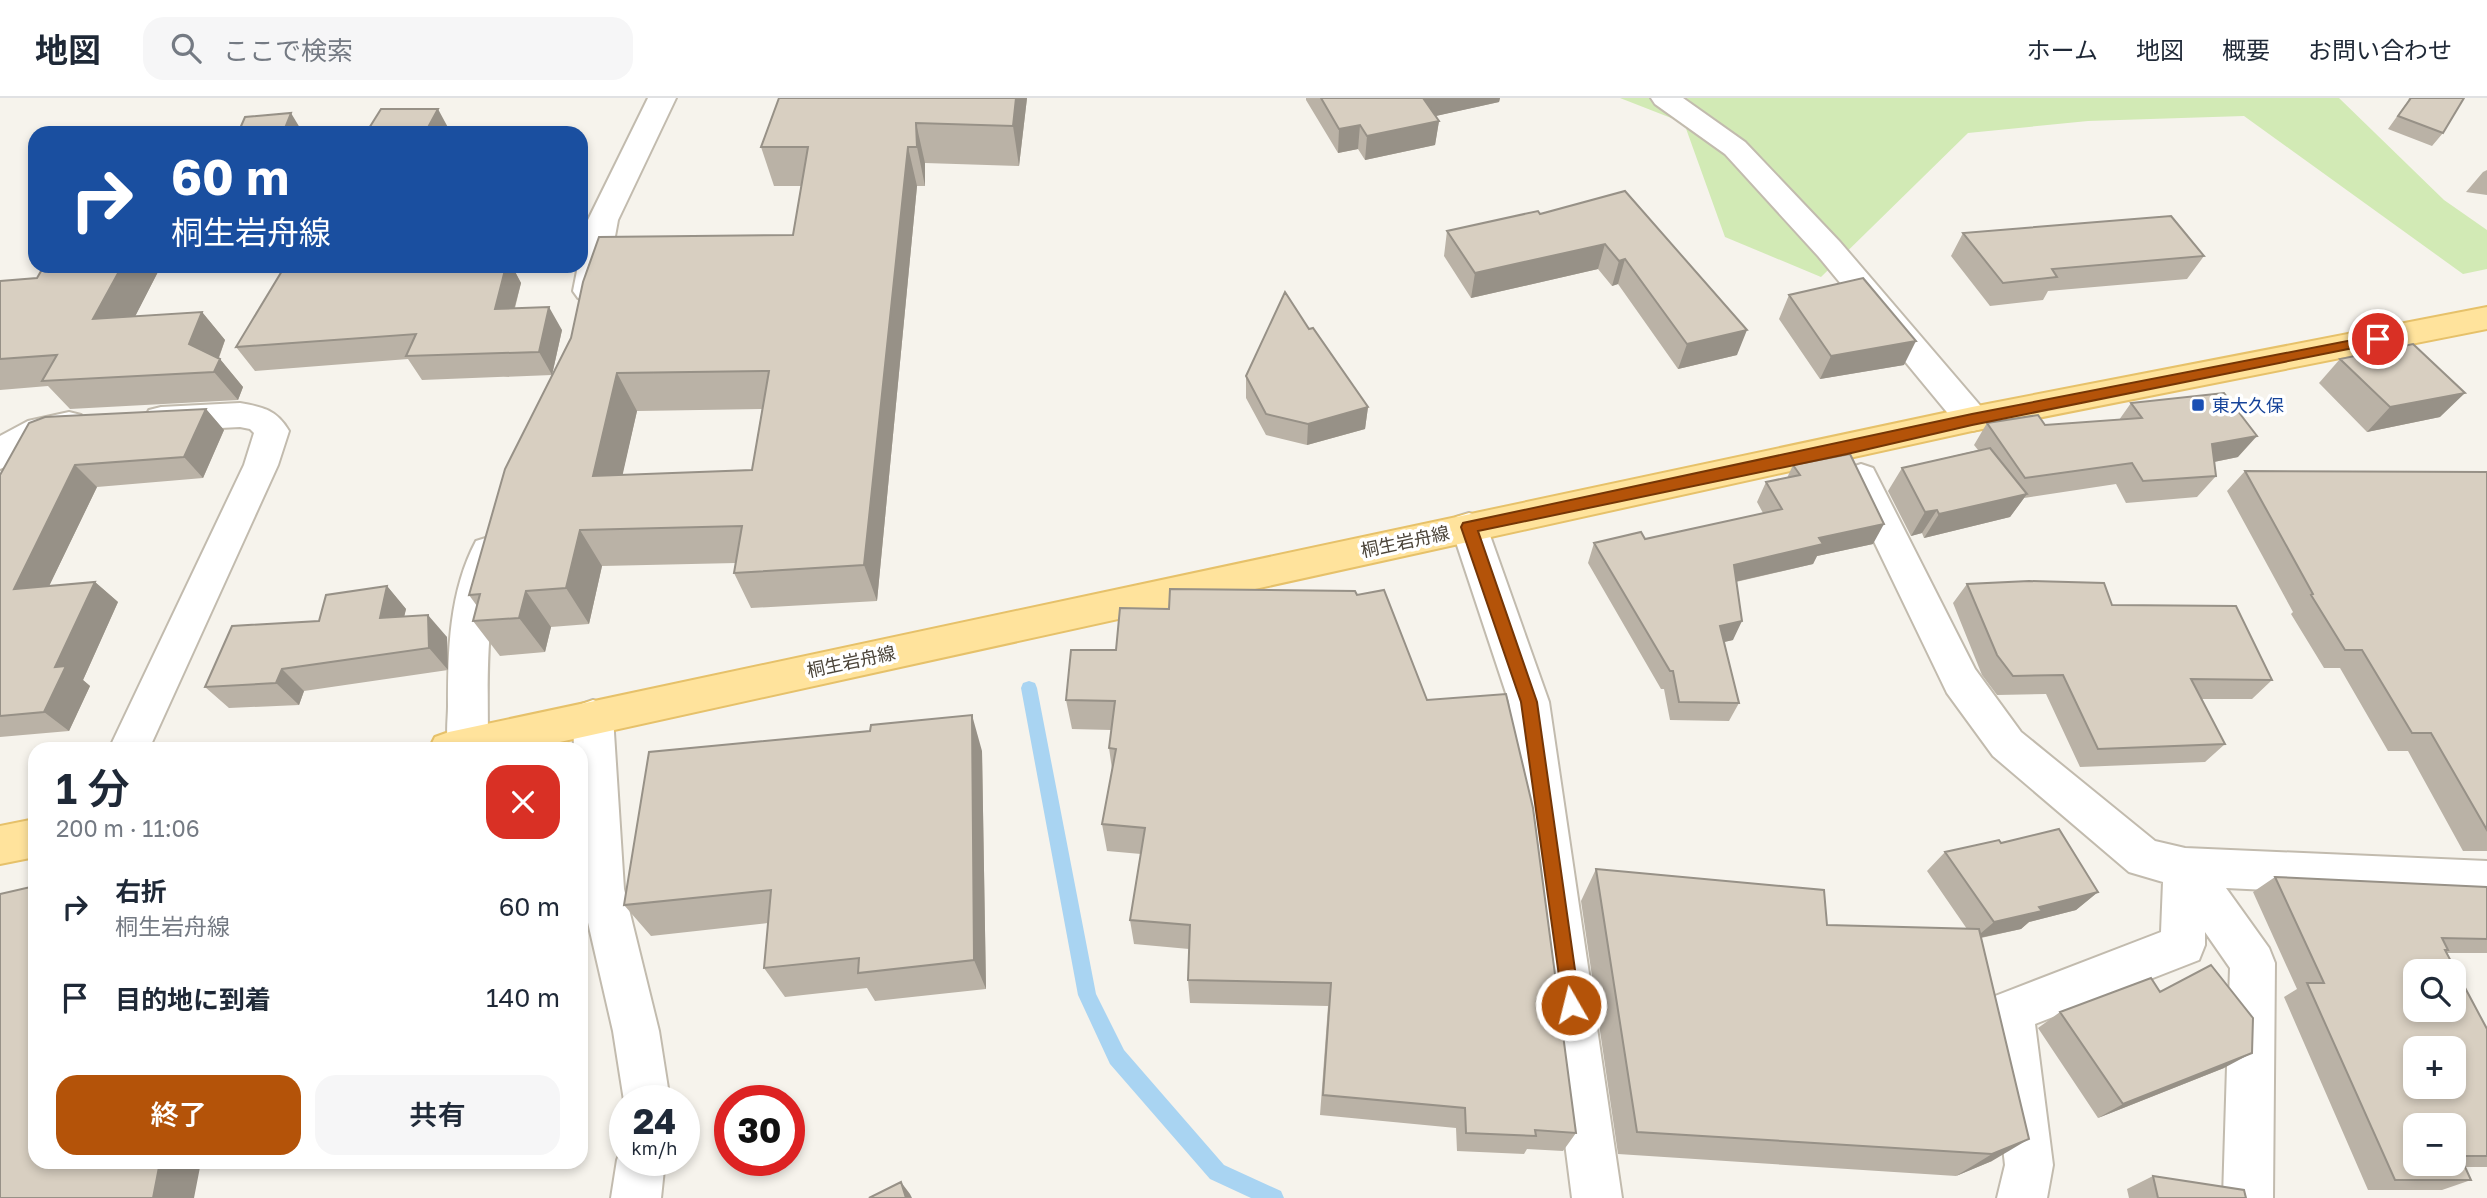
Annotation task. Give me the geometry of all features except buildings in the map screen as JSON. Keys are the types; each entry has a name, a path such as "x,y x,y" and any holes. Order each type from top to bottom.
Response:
{"main road":[{"name":"桐生岩舟線","path":"480,742 1972,419 2487,318"},
{"path":"0,845 28,839"}],"street":[{"path":"582,323 603,220 662,98"},
{"path":"1665,98 1735,148 1829,249 1972,419"},
{"path":"0,456 10,444 38,431 66,424 240,415 261,419 272,431 261,465 132,742"},
{"path":"1847,448 1961,681 2007,744 2144,858 2185,867 2487,881"},
{"path":"1469,527 1529,702 1597,1198"},
{"path":"458,742 470,621 482,566 499,528"},
{"path":"593,717 602,889 636,1031 644,1085"},
{"path":"2022,1198 2029,1166 2011,1012 2183,945 2185,867"},
{"path":"2185,867 2253,963 2248,1198"},
{"path":"636,1198 639,1176"}],"green space":[{"path":"1620,98 2339,98 2444,200 2487,230 2487,269 2463,274 2244,116 2088,121 1968,133 1821,277 1725,237 1684,123"}],"waterway":[{"path":"1029,688 1087,995 1117,1057 1217,1172 1274,1198"}],"place":[{"name":"東大久保","path":"2198,405"}],"route":[{"path":"1571,1005 1529,702 1469,527 1847,448 1972,419 2378,339"}]}
